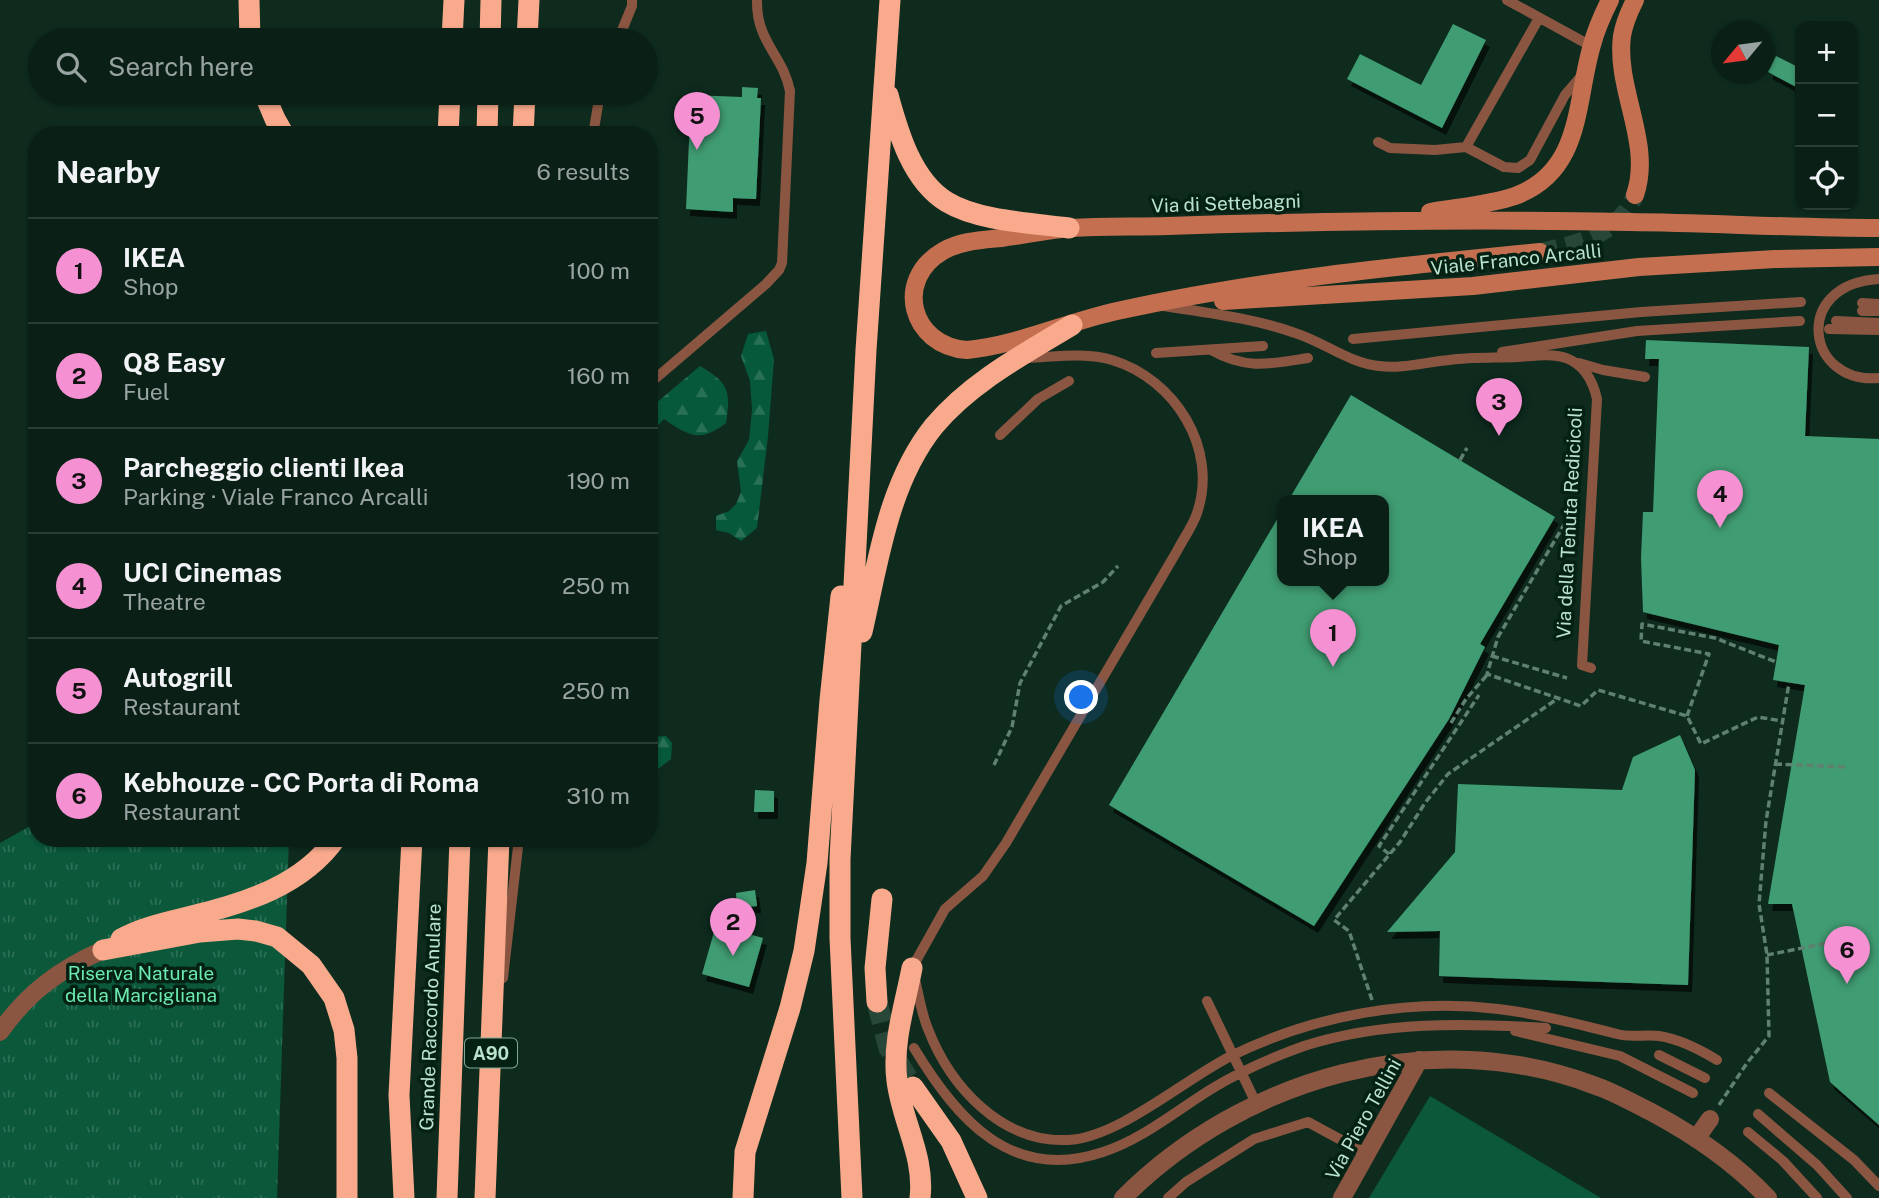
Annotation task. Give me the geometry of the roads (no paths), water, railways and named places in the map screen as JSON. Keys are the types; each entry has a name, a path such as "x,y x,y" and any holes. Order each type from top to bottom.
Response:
{"highway":[{"path":"249,0 250,28"},
{"path":"453,28 454,0"},
{"path":"490,28 491,0"},
{"path":"528,28 529,0"},
{"path":"852,1198 839,938 840,859 866,350 890,0"},
{"path":"884,78 908,153 925,180 941,197 957,207 980,214 1069,229"},
{"path":"270,105 280,126"},
{"path":"449,126 450,105"},
{"path":"487,126 488,105"},
{"path":"523,126 524,105"},
{"path":"850,681 888,521 914,458 934,427 961,400 991,375 1072,325"},
{"path":"743,1198 745,1152 790,1008 808,926 817,863 830,700 866,350"},
{"path":"103,950 144,928 222,909 278,887 310,868 328,847"},
{"name":"Grande Raccordo Anulare","path":"404,1198 399,1095 412,847"},
{"name":"Grande Raccordo Anulare","path":"447,1198 460,847"},
{"name":"A90","path":"485,1198 499,847"},
{"path":"877,1002 875,968 882,899"},
{"path":"103,950 200,932 256,930 276,937 311,965 334,998 344,1030 347,1058 347,1198"},
{"path":"912,968 899,1034 896,1068 900,1094 918,1156 920,1198"},
{"path":"914,1087 951,1142 977,1198"},
{"path":"390,1198 399,1095"}],"main road":[{"path":"1385,220 1506,199 1526,191 1544,179 1564,155 1574,131 1591,46 1610,0"},
{"path":"1634,195 1640,169 1639,151 1622,54 1624,26 1635,0"},
{"name":"Via di Settebagni","path":"1072,325 977,348 959,349 938,341 928,332 919,317 913,293 916,278 935,255 951,247 968,242 1069,229 1385,220"},
{"name":"Viale Franco Arcalli","path":"1385,220 1879,228"},
{"path":"1072,325 1115,312 1355,270 1540,253"},
{"name":"Viale Franco Arcalli","path":"1157,304 1460,287 1639,267 1774,259 1879,257"}],"street":[{"path":"0,1032 31,995 53,976 103,950"},
{"path":"1123,1198 1161,1162 1183,1146 1226,1118 1256,1103 1312,1081 1366,1067 1419,1060 1496,1063 1579,1080 1627,1100 1696,1139 1734,1165 1768,1198"},
{"name":"Via Piero Tellini","path":"1342,1198 1419,1060"},
{"path":"1696,1139 1710,1119"}],"lane":[{"path":"623,28 632,0"},
{"path":"658,376 766,284 782,263 790,92 785,72 759,28 757,0"},
{"path":"1507,0 1591,46"},
{"path":"1466,147 1539,18"},
{"path":"1378,142 1390,148 1436,150 1466,147 1504,167 1518,168 1530,160 1564,95 1586,71"},
{"path":"594,126 598,105"},
{"path":"1879,279 1854,282 1839,290 1823,309 1818,333 1827,357 1840,370 1855,376 1879,378"},
{"path":"1157,304 1267,324 1314,340 1360,362 1391,367 1637,331 1800,321"},
{"path":"1576,327 1570,325 1353,342 1641,312 1771,304 1801,305"},
{"path":"1879,304 1862,307 1879,311"},
{"path":"1879,323 1833,325 1879,330"},
{"path":"1156,353 1263,346"},
{"path":"1209,349 1223,357 1256,366 1308,358"},
{"path":"1016,359 1087,355 1114,360 1142,374 1167,393 1190,425 1200,451 1203,476 1197,513 1177,551 1006,843 982,876 945,909 912,968 927,1029 939,1053 962,1086 983,1108 1002,1124 1030,1136 1080,1139 1118,1124 1198,1074 1271,1038 1312,1025 1385,1009 1441,1005 1498,1009 1586,1025 1626,1036 1658,1036 1687,1044 1717,1060"},
{"path":"1454,359 1537,356 1565,358 1603,370 1645,377"},
{"name":"Via della Tenuta Redicicoli","path":"1565,358 1587,373 1597,399 1584,636 1587,666"},
{"path":"1000,435 1038,399 1069,381"},
{"path":"489,1111 518,847"},
{"path":"1207,1001 1256,1103"},
{"path":"914,1048 956,1108 992,1142 1011,1152 1041,1159 1074,1160 1115,1147 1152,1128 1238,1074 1305,1046 1371,1031 1432,1025 1546,1028"},
{"path":"1494,1026 1620,1056 1693,1093"},
{"path":"1659,1055 1705,1078"},
{"path":"1769,1093 1854,1160 1879,1186"},
{"path":"1758,1114 1817,1165 1847,1198"},
{"path":"1168,1198 1186,1182 1254,1139 1308,1122 1367,1154"},
{"path":"1748,1132 1783,1161 1817,1198"}],"tunnel":[{"path":"1540,252 1582,241 1608,229 1628,209 1635,195"},
{"path":"877,1002 889,1048 913,1087"}],"place":[{"name":"Autogrill","path":"697,150"},
{"name":"Parcheggio clienti Ikea","path":"1499,436"},
{"name":"UCI Cinemas","path":"1720,528"},
{"name":"IKEA","path":"1333,667"},
{"name":"Q8 Easy","path":"733,956"},
{"name":"Kebhouze - CC Porta di Roma","path":"1847,984"}],"park label":[{"name":"Riserva Naturale della Marcigliana","path":"141,984"}]}
